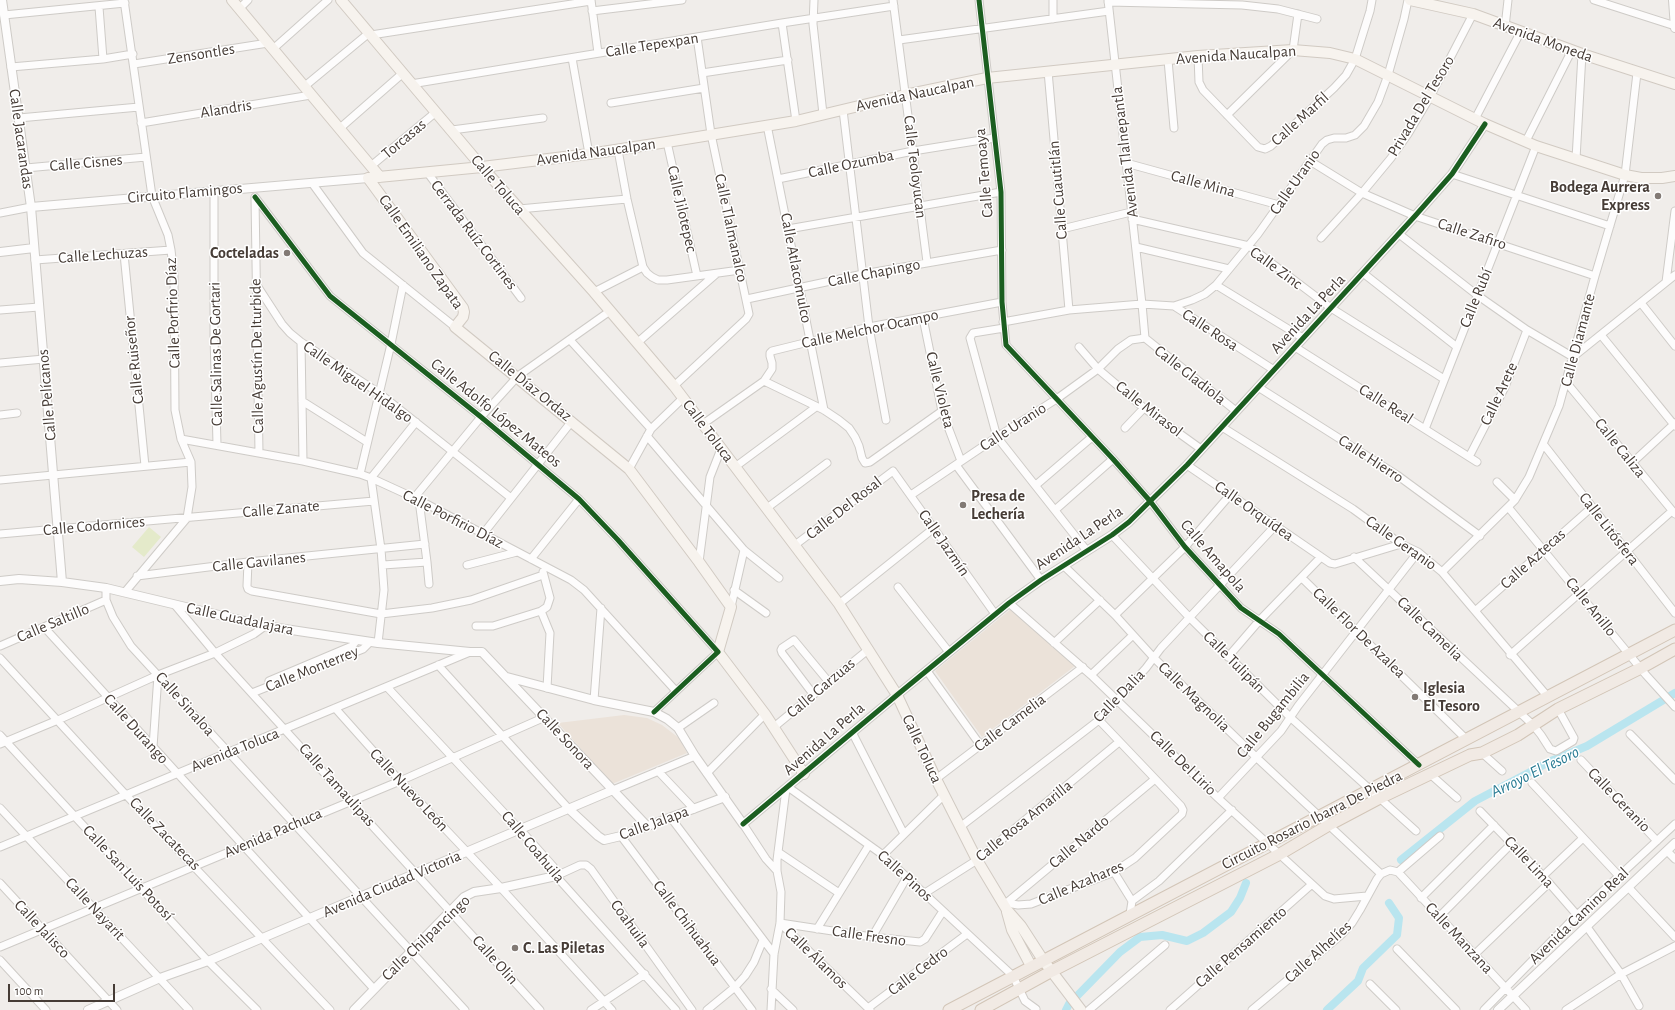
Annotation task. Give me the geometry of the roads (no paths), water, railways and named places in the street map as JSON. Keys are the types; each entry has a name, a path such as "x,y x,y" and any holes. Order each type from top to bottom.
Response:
{"main road":[{"path":"232,0 380,177"},
{"name":"Calle Toluca","path":"344,0 411,84 452,130 482,167 594,292 674,386 839,604 869,648 897,695 944,796 977,860 1006,906 1022,926 1043,960"},
{"name":"Avenida Moneda","path":"1409,0 1473,14 1505,27 1636,73 1675,84"},
{"name":"Avenida Naucalpan","path":"380,177 482,167 589,154 668,142 796,121 905,95 987,78 1198,56 1293,50 1330,53 1355,59 1485,124 1536,146 1625,175 1641,178 1662,178 1675,176"},
{"name":"Circuito Flamingos","path":"368,178 380,177"},
{"name":"Calle Emiliano Zapata","path":"368,178 463,308 463,317 455,327"},
{"name":"Calle Díaz Ordaz","path":"455,327 518,376 629,469 731,607"},
{"path":"718,652 731,607"},
{"name":"Circuito Rosario Ibarra De Piedra","path":"950,1010 1130,914 1467,740 1675,630"},
{"path":"981,1010 1020,990 1052,971 1280,854 1329,825 1380,798 1470,755 1482,753 1518,735 1558,709 1675,650"},
{"name":"Calle Adolfo López Mateos","path":"718,652 765,714 804,774"},
{"name":"Calle Toluca","path":"1006,906 1012,930 1031,966"},
{"path":"1043,960 1081,1010"}],"street":[{"name":"Calle Jacarandas","path":"2,0 31,207"},
{"path":"239,8 248,0"},
{"path":"270,46 328,0"},
{"path":"308,90 370,34 591,0 598,53"},
{"path":"592,11 682,0"},
{"path":"814,0 813,24 823,114"},
{"name":"Calle Temoaya","path":"979,0 1001,192 1002,302 1006,344"},
{"path":"1053,0 1053,19"},
{"name":"Calle Marfil","path":"1198,56 1199,82 1203,90 1258,147 1265,149 1271,146 1346,75 1355,59 1372,0"},
{"name":"Calle Uranio","path":"1174,306 1205,294 1216,285 1249,246 1322,144 1327,140 1355,135 1364,126 1378,102 1388,75 1409,0"},
{"path":"1505,27 1508,0"},
{"path":"1594,0 1675,27 1673,0"},
{"path":"1108,1 1242,4 1278,9 1317,19"},
{"name":"Avenida Tlalnepantla","path":"1108,1 1142,304"},
{"path":"4,15 98,7 125,2"},
{"name":"Calle Porfirio Díaz","path":"125,2 152,196 168,235 171,250 174,276 175,410 181,439 191,462 192,487 187,518"},
{"name":"Calle Tepexpan","path":"411,84 813,18 893,3"},
{"name":"Calle Teoloyucan","path":"893,3 927,262"},
{"path":"98,7 103,58"},
{"path":"899,40 982,27 1109,11"},
{"path":"1227,115 1293,50 1298,14"},
{"name":"Privada Del Tesoro","path":"1321,238 1362,193 1400,146 1430,97 1473,14"},
{"path":"782,23 796,121"},
{"path":"1476,119 1521,32"},
{"name":"Calle Tlalmanalco","path":"674,386 746,319 749,314 711,134 697,37"},
{"name":"Zensontles","path":"134,64 270,46"},
{"path":"1526,141 1577,52"},
{"path":"1576,159 1577,52"},
{"path":"11,67 133,54"},
{"path":"572,58 589,154"},
{"path":"702,73 788,60"},
{"path":"1168,60 1174,128"},
{"name":"Calle Cuautitlán","path":"1048,71 1069,310"},
{"path":"339,129 403,73"},
{"name":"Calle Diamante","path":"1442,572 1515,500 1529,477 1560,406 1595,276 1625,175 1636,73"},
{"path":"611,103 704,88"},
{"name":"Alandris","path":"141,123 308,90"},
{"path":"18,118 139,107"},
{"path":"843,110 869,327 886,420"},
{"name":"Torcasas","path":"371,166 436,112"},
{"path":"452,130 543,118"},
{"name":"Avenida La Perla","path":"743,824 995,614 1041,580 1112,535 1150,501 1187,465 1415,216 1452,174 1485,124"},
{"name":"Calle Atlacomulco","path":"767,125 824,410"},
{"name":"Calle Ozumba","path":"778,179 913,151 994,138"},
{"name":"Calle Jilotepec","path":"668,142 697,276"},
{"name":"Calle Rubí","path":"1424,429 1536,146"},
{"path":"618,150 627,199 643,267 652,277 658,280 740,270"},
{"name":"Calle Cisnes","path":"26,168 146,157"},
{"name":"Calle Zafiro","path":"1310,161 1362,193 1415,216 1595,276"},
{"name":"Calle Mina","path":"1126,163 1279,205"},
{"name":"Cerrada Ruíz Cortines","path":"427,172 521,298"},
{"path":"1452,174 1610,226"},
{"name":"Circuito Flamingos","path":"0,213 31,207 368,178"},
{"name":"Calle Díaz Ordaz","path":"312,182 363,253 455,327"},
{"name":"Calle Agustín De Iturbide","path":"254,188 259,453"},
{"name":"Calle Salinas De Gortari","path":"214,191 214,336 217,444"},
{"path":"788,229 1001,192"},
{"name":"Calle Adolfo López Mateos","path":"255,197 330,296 481,417 579,499 618,540 718,652"},
{"path":"519,209 627,199"},
{"name":"Calle Pelícanos","path":"31,207 62,582"},
{"path":"1666,282 1675,211"},
{"path":"1062,229 1132,216"},
{"name":"Calle Zinc","path":"1132,216 1249,246 1331,308 1444,379"},
{"path":"1399,234 1477,295 1527,330 1573,358 1675,275"},
{"path":"1136,247 1229,269"},
{"path":"0,252 34,248"},
{"name":"Calle Lechuzas","path":"36,260 171,250"},
{"name":"Calle Chapingo","path":"747,299 863,274 1002,250"},
{"name":"Calle Ruiseñor","path":"124,254 145,466"},
{"path":"594,292 643,267"},
{"path":"1363,273 1457,347"},
{"path":"637,343 716,274"},
{"name":"Calle Miguel Hidalgo","path":"256,284 282,324 301,342 379,393 511,498"},
{"path":"360,474 391,344 403,285"},
{"path":"1216,285 1303,338"},
{"name":"Calle Melchor Ocampo","path":"764,381 772,369 770,353 810,341 869,327 924,318 1002,302"},
{"path":"1641,302 1675,346"},
{"path":"1087,551 997,437 970,338 973,333 1069,310 1142,304 1145,338"},
{"name":"Calle Rosa","path":"1142,304 1174,306 1274,370"},
{"path":"0,310 39,307"},
{"path":"428,584 425,544 416,499 481,417 518,376 610,311"},
{"name":"Calle Violeta","path":"924,318 942,411 959,463 1041,580"},
{"name":"Calle Arete","path":"1469,457 1505,387 1527,330"},
{"path":"1601,335 1675,425 1632,463"},
{"name":"Calle Uranio","path":"911,495 1058,398 1098,369 1118,348 1131,340 1145,338"},
{"name":"Calle Gladiola","path":"1145,338 1236,411"},
{"path":"570,340 649,432 744,550 779,578"},
{"path":"301,342 303,461"},
{"name":"Calle Amapola","path":"1006,344 1058,398 1113,459 1150,501 1185,548 1241,608 1279,634 1419,765"},
{"name":"Calle Mirasol","path":"1080,347 1098,369 1144,408 1201,449"},
{"name":"Calle Real","path":"1296,347 1477,462"},
{"path":"0,363 44,359"},
{"path":"703,424 764,381 824,410 839,420 849,428 859,446 862,458 865,463 868,463 942,411"},
{"name":"Calle Caliza","path":"1566,382 1674,512"},
{"name":"Calle Hierro","path":"1258,387 1397,475 1480,536"},
{"path":"629,469 649,432 683,398"},
{"path":"302,401 367,442"},
{"path":"735,467 816,407"},
{"path":"1125,428 1144,408"},
{"path":"0,415 17,413"},
{"path":"483,534 572,421"},
{"path":"374,643 381,614 384,590 382,549 371,478 416,422"},
{"name":"Calle Geranio","path":"1222,427 1353,509 1401,544 1418,552 1442,572 1510,655 1548,697"},
{"path":"1036,485 1092,436"},
{"name":"Calle Porfirio Díaz","path":"181,439 217,444 360,474 416,499 571,580 584,590 676,691"},
{"name":"Calle Litósfera","path":"1544,445 1675,613"},
{"path":"699,562 710,477 721,449"},
{"path":"1055,510 1113,459"},
{"path":"0,480 191,462"},
{"path":"767,508 827,463"},
{"name":"Calle Orquídea","path":"1187,465 1332,564 1354,557"},
{"name":"Calle Jazmín","path":"893,471 995,614"},
{"name":"Calle Del Rosal","path":"795,545 893,471"},
{"path":"1497,482 1515,500"},
{"path":"1116,615 1185,548 1230,495"},
{"path":"531,559 579,499"},
{"name":"Calle Zanate","path":"187,518 374,501"},
{"name":"Calle Anillo","path":"1508,507 1661,693 1673,705"},
{"name":"Calle Aztecas","path":"1475,611 1592,507"},
{"path":"1510,655 1626,551 1674,512"},
{"path":"124,592 187,518"},
{"name":"Calle Codornices","path":"0,534 187,518"},
{"name":"Calle Dalia","path":"960,827 1099,720 1189,617 1275,526"},
{"path":"839,604 934,528"},
{"name":"Calle Tulipán","path":"1112,535 1228,657 1291,718 1416,831"},
{"name":"Calle Gavilanes","path":"137,576 248,562 425,544"},
{"path":"1354,557 1401,544"},
{"path":"731,607 744,550"},
{"path":"467,565 517,552"},
{"name":"Calle Bugambilia","path":"1218,798 1257,758 1291,718 1298,706 1418,552"},
{"path":"1228,657 1259,621 1321,557"},
{"path":"1354,557 1389,589"},
{"path":"248,562 248,589 381,614 432,608 471,600 544,575"},
{"path":"383,565 427,562"},
{"path":"476,626 493,626 542,611 547,607 550,598 544,575 544,566"},
{"name":"Calle Magnolia","path":"1064,566 1116,615 1154,658 1257,758 1381,874"},
{"name":"Calle Flor De Azalea","path":"1302,578 1357,630 1467,740"},
{"name":"Calle Guadalajara","path":"0,581 19,579 62,582 106,588 265,626 374,643 482,652"},
{"path":"898,587 949,652"},
{"name":"Calle Sinaloa","path":"106,588 106,600 113,617 131,646 465,1010"},
{"name":"Calle Camelia","path":"1389,589 1518,713 1533,725 1553,751 1556,751 1573,741 1574,736 1558,709"},
{"path":"734,590 766,613"},
{"name":"Calle Saltillo","path":"0,646 106,600"},
{"path":"1054,642 1100,600"},
{"name":"Calle Del Lirio","path":"1009,603 1091,674 1218,798 1268,842 1325,896 1334,899 1367,896"},
{"name":"Calle Tamaulipas","path":"175,605 215,653 451,910"},
{"path":"594,700 601,608"},
{"path":"542,611 550,638 547,688"},
{"path":"3,743 109,698 158,675 215,653 254,634 265,626"},
{"name":"Calle Durango","path":"44,627 176,774 374,989"},
{"path":"1091,674 1133,635"},
{"name":"Calle Monterrey","path":"250,691 352,646 357,640"},
{"path":"813,694 782,653 782,648 790,641 794,640 796,642 828,681"},
{"name":"Calle Monterrey","path":"250,691 363,649 374,643"},
{"name":"Calle Garzuas","path":"774,727 869,648"},
{"name":"Avenida Toluca","path":"0,847 470,652"},
{"name":"Calle Sonora","path":"482,652 647,826"},
{"path":"654,712 718,652"},
{"name":"Calle Zacatecas","path":"0,658 330,1010"},
{"path":"438,666 569,809"},
{"name":"Calle Camelia","path":"936,779 1083,667"},
{"path":"927,671 980,746"},
{"path":"153,747 158,675"},
{"path":"507,677 594,700 654,712 667,719 678,728 695,756 725,797 766,859 777,871"},
{"name":"Calle Coahuila","path":"386,687 520,830 553,867 556,876 676,1010"},
{"path":"678,728 714,703"},
{"name":"Calle Nuevo León","path":"335,708 400,781 501,888 612,1010"},
{"path":"707,773 765,714"},
{"name":"Avenida Pachuca","path":"0,947 400,781 544,717"},
{"path":"1099,720 1155,779"},
{"path":"852,732 904,834"},
{"path":"1630,734 1675,780"},
{"name":"Calle San Luis Potosí","path":"0,735 3,743 75,816 208,961 258,1010"},
{"name":"Calle Rosa Amarilla","path":"924,893 977,860 1119,742"},
{"path":"1482,753 1502,771"},
{"name":"Avenida Ciudad Victoria","path":"88,1010 160,978 208,961 695,756"},
{"name":"Calle Geranio","path":"1581,760 1657,841"},
{"path":"658,771 694,809"},
{"path":"1430,774 1457,798"},
{"name":"Calle Azahares","path":"1006,906 1031,904 1114,872 1135,858 1182,814 1182,806 1155,779"},
{"name":"Calle Nardo","path":"1006,906 1155,779"},
{"path":"1532,783 1619,876"},
{"path":"771,1010 774,954 780,923 781,892 777,871 778,852 787,788"},
{"name":"Calle Pinos","path":"787,788 883,855 1013,976"},
{"path":"883,855 944,796"},
{"name":"Calle Jalapa","path":"569,809 604,840 621,836 725,797"},
{"name":"Calle Nayarit","path":"0,808 190,1010"},
{"path":"1132,900 1159,881 1232,810"},
{"name":"Calle Lima","path":"1480,811 1550,883 1577,915"},
{"path":"671,818 774,954"},
{"name":"Avenida Camino Real","path":"1484,1010 1577,915 1675,824"},
{"path":"1421,898 1494,825"},
{"name":"Calle Chihuahua","path":"621,836 752,1010"},
{"path":"1381,874 1390,870 1398,872 1440,836"},
{"path":"1543,876 1583,838"},
{"name":"Avenida Camino Real","path":"1498,1010 1675,843"},
{"path":"1439,917 1512,844"},
{"path":"818,929 870,845"},
{"path":"1667,851 1675,859"},
{"path":"778,852 839,893"},
{"name":"Coahuila","path":"556,876 580,865 586,864 692,1010"},
{"path":"1114,872 1132,900 1130,914"},
{"name":"Calle Manzana","path":"1398,872 1526,1010"},
{"name":"Calle Alhelíes","path":"1252,1010 1342,934 1356,917 1381,874"},
{"name":"Calle Chilpancingo","path":"354,1010 464,897 474,892 501,888 556,876"},
{"path":"872,937 907,877"},
{"name":"Calle Jalisco","path":"0,883 117,1010"},
{"path":"1474,955 1550,883"},
{"name":"Calle Pensamiento","path":"1170,1010 1312,885"},
{"path":"1628,888 1675,937"},
{"path":"1162,898 1170,911"},
{"name":"Calle Olin","path":"451,910 540,1010"},
{"name":"Calle Fresno","path":"780,923 872,937 920,942 925,939 943,911"},
{"name":"Calle Álamos","path":"780,923 869,1009"},
{"path":"1587,927 1621,974 1639,1006"},
{"name":"Calle Cedro","path":"869,1009 967,934"},
{"path":"707,1010 735,987 754,962 763,940"},
{"path":"1089,1010 1165,945"},
{"path":"1566,1010 1621,974 1675,946"},
{"path":"1396,949 1456,1010"},
{"path":"0,960 46,1010"},
{"path":"590,1010 645,974"},
{"path":"1013,976 1025,1001 1036,1009"},
{"path":"1370,984 1396,1010"},
{"path":"772,989 793,1010"}],"waterway":[{"name":"Arroyo El Tesoro","path":"1401,860 1475,801 1551,761 1587,746 1675,693"},
{"path":"1077,996 1120,952 1140,937 1162,935 1187,941 1203,933 1231,912 1240,898 1246,883"},
{"name":"Arroyo El Tesoro","path":"1327,1010 1358,981 1363,968 1397,935 1399,918 1389,903"},
{"path":"1066,1010 1069,1004"}],"place":[{"name":"Bodega Aurrera Express","path":"1658,196"},
{"name":"Cocteladas","path":"287,253"},
{"name":"Presa de Lechería","path":"963,505"},
{"name":"Iglesia El Tesoro","path":"1415,697"},
{"name":"C. Las Piletas","path":"515,948"}]}
